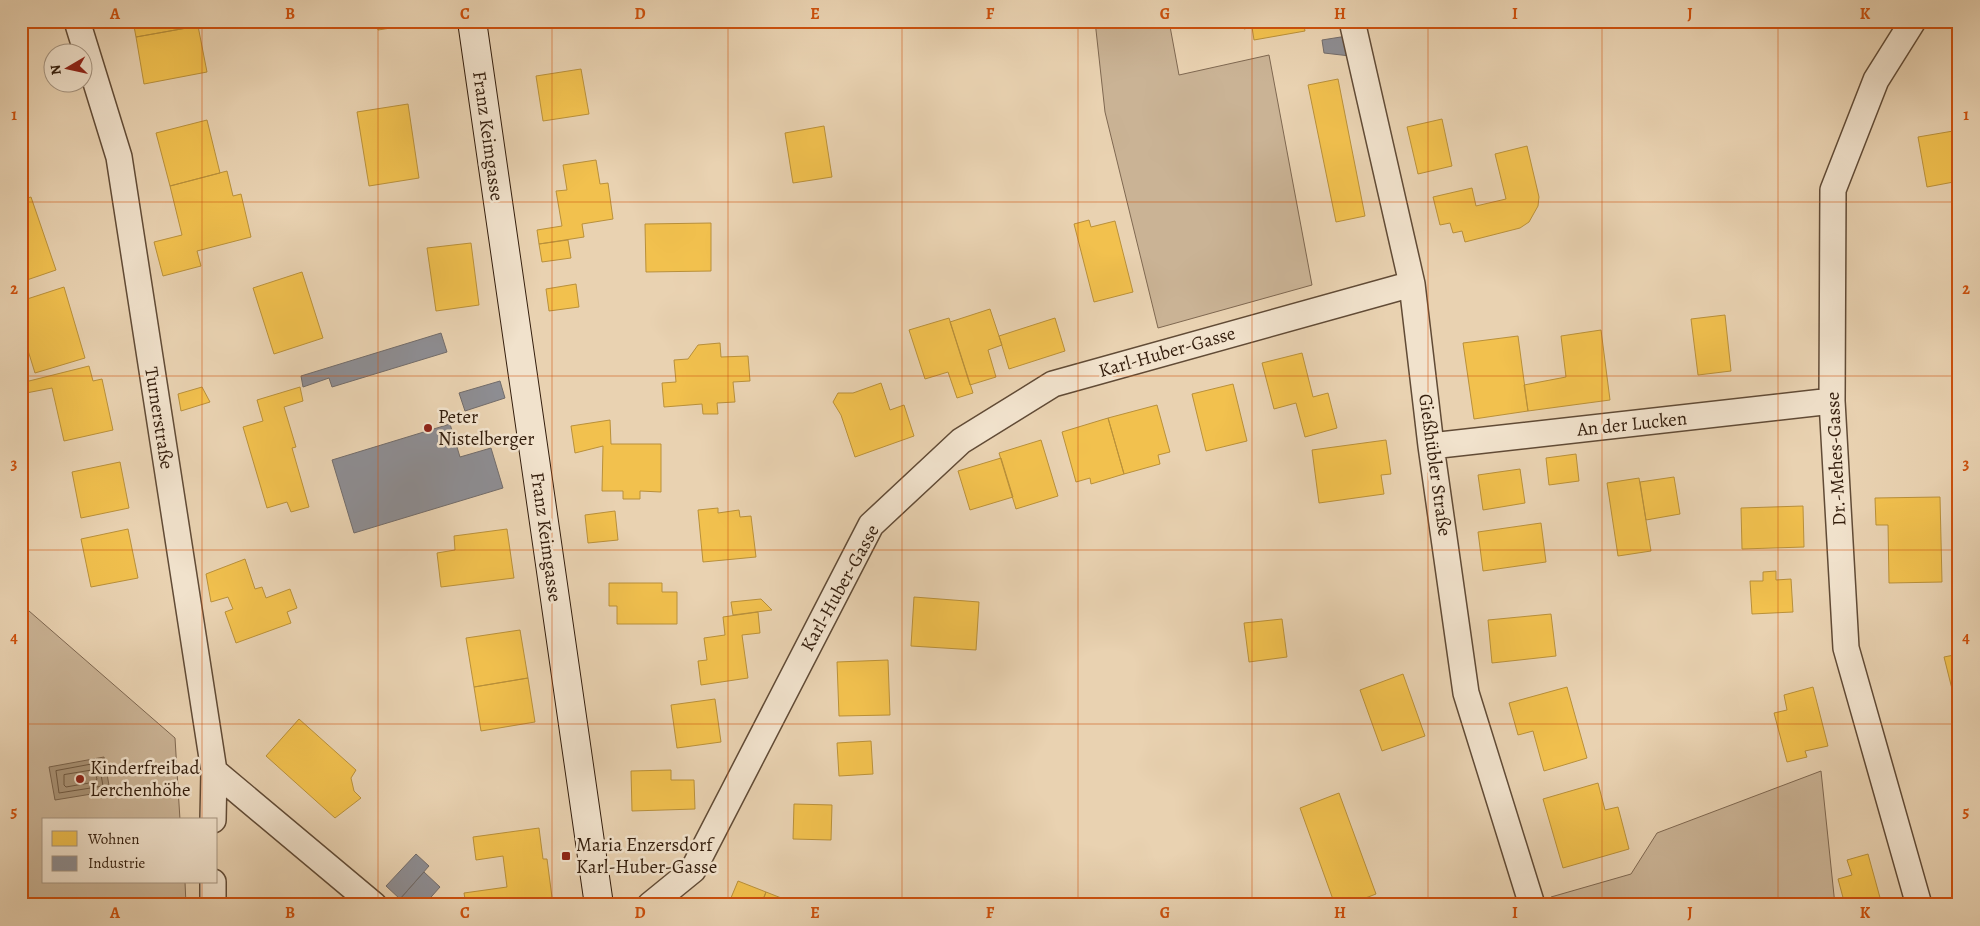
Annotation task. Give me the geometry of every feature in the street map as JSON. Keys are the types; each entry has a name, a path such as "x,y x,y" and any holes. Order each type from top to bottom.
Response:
{"main road":[{"name":"Franz Keimgasse","path":"472,21 598,905"}],"street":[{"name":"Turnerstraße","path":"76,21 119,157 214,771 214,818"},
{"name":"Gießhübler Straße","path":"1352,21 1412,284 1431,446 1466,693 1532,905"},
{"name":"Dr.-Mehes-Gasse","path":"1913,21 1876,80 1833,190 1832,401 1846,648 1919,905"},
{"name":"Karl-Huber-Gasse","path":"650,905 693,870 871,525 961,441 1053,384 1412,284"},
{"name":"An der Lucken","path":"1431,446 1832,401"},
{"path":"214,771 374,905"},
{"path":"213,884 213,905"}],"shaded area":[{"path":"1095,21 1169,21 1179,75 1269,55 1312,285 1158,328 1105,112"},
{"path":"21,604 175,738 180,818 42,818 42,884 185,884 186,905 21,905"},
{"path":"1821,771 1835,905 1552,905 1551,897 1631,874 1657,833"}],"water":[{"name":"Kinderfreibad Lerchenhöhe","path":"104,757 110,791 55,800 49,767"}],"building: Wohnen":[{"path":"133,21 197,21 198,26 136,37"},
{"path":"377,21 396,21 397,27 378,30"},
{"path":"1243,21 1303,21 1305,31 1254,40 1252,27 1244,29"},
{"path":"198,26 207,72 144,84 136,37"},
{"path":"581,69 589,114 543,121 536,76"},
{"path":"1338,79 1365,216 1336,222 1308,85"},
{"path":"408,104 419,178 369,186 357,112"},
{"path":"1442,119 1452,166 1418,174 1407,127"},
{"path":"207,120 220,173 170,186 156,133"},
{"path":"824,126 832,177 793,183 785,133"},
{"path":"1959,130 1959,181 1927,187 1918,137"},
{"path":"1527,146 1539,197 1538,206 1529,222 1520,228 1465,242 1462,231 1453,233 1450,223 1440,225 1433,197 1472,188 1476,206 1506,199 1495,154"},
{"path":"596,160 600,184 608,183 613,219 582,224 584,237 539,244 537,230 562,226 556,191 567,190 563,165"},
{"path":"227,171 233,196 241,194 251,237 197,251 201,266 163,276 154,242 182,235 170,186"},
{"path":"31,197 56,270 21,282 21,200"},
{"path":"1089,220 1091,227 1115,221 1133,292 1094,302 1074,224"},
{"path":"711,223 711,271 646,272 645,224"},
{"path":"568,240 571,258 542,262 539,244"},
{"path":"471,243 479,305 436,311 427,248"},
{"path":"302,272 323,338 274,354 253,288"},
{"path":"576,284 579,307 549,311 546,289"},
{"path":"64,287 85,358 35,373 21,328 21,301"},
{"path":"990,309 1002,345 988,350 996,377 970,385 950,322"},
{"path":"1725,315 1731,371 1698,375 1691,319"},
{"path":"949,318 973,393 957,398 948,372 925,379 909,330"},
{"path":"1055,318 1065,351 1009,369 999,336"},
{"path":"1601,330 1610,400 1528,411 1524,385 1566,377 1561,336"},
{"path":"1518,336 1528,411 1474,419 1463,343"},
{"path":"720,343 721,357 748,356 750,381 733,382 735,402 717,403 718,414 703,414 702,404 664,407 662,383 676,382 674,360 688,359 698,345"},
{"path":"1302,353 1313,397 1328,393 1337,428 1305,437 1296,403 1274,409 1262,363"},
{"path":"89,366 93,381 102,379 113,430 64,441 52,388 21,394 21,383"},
{"path":"881,383 890,410 904,405 914,436 855,457 841,415 833,402 838,393 853,393"},
{"path":"1233,384 1247,441 1206,451 1192,394"},
{"path":"202,387 210,402 181,411 178,394"},
{"path":"300,387 303,401 284,407 296,447 292,448 309,507 291,512 287,502 267,508 243,427 263,421 257,400"},
{"path":"1157,405 1170,452 1158,455 1160,464 1124,474 1108,418"},
{"path":"1108,418 1124,474 1091,484 1090,478 1076,482 1062,432"},
{"path":"610,420 611,444 661,444 661,492 640,491 640,499 623,499 623,491 602,491 603,446 575,453 571,426"},
{"path":"1041,440 1058,496 1016,509 999,453"},
{"path":"1386,440 1391,474 1381,475 1384,494 1319,503 1312,450"},
{"path":"1576,454 1579,481 1549,485 1546,458"},
{"path":"1001,458 1013,497 970,510 958,471"},
{"path":"120,462 129,508 81,518 72,472"},
{"path":"1520,469 1525,503 1483,510 1478,475"},
{"path":"1674,477 1680,514 1646,520 1640,482"},
{"path":"1639,478 1651,551 1618,556 1607,483"},
{"path":"1940,497 1942,582 1889,583 1888,525 1876,525 1875,498"},
{"path":"1803,506 1804,547 1742,549 1741,508"},
{"path":"718,508 718,513 739,510 740,517 751,516 756,557 703,562 698,510"},
{"path":"615,511 618,540 588,543 585,515"},
{"path":"1541,523 1546,562 1483,571 1478,532"},
{"path":"128,529 138,578 91,587 81,539"},
{"path":"507,529 514,578 441,587 437,553 455,550 454,536"},
{"path":"245,559 255,589 262,587 266,598 290,589 297,608 287,612 291,623 236,643 225,612 233,609 228,597 211,602 206,574"},
{"path":"1776,571 1776,580 1791,579 1793,612 1752,614 1750,581 1763,581 1763,572"},
{"path":"609,583 662,583 662,592 677,592 677,624 617,624 617,606 609,606"},
{"path":"914,597 979,602 976,650 911,646"},
{"path":"761,599 772,610 733,615 731,602"},
{"path":"758,612 760,633 742,635 748,678 701,685 698,661 707,660 704,638 725,635 723,617"},
{"path":"1551,614 1556,656 1492,663 1488,620"},
{"path":"1282,619 1287,657 1249,662 1244,623"},
{"path":"520,630 528,678 474,687 466,638"},
{"path":"1959,654 1959,717 1944,657"},
{"path":"888,660 890,715 839,716 837,662"},
{"path":"1403,674 1425,736 1382,751 1360,690"},
{"path":"528,678 535,722 481,731 474,687"},
{"path":"1567,687 1587,758 1544,771 1533,731 1518,735 1509,703"},
{"path":"1813,687 1828,746 1805,751 1807,757 1787,762 1774,713 1787,710 1784,695"},
{"path":"715,699 721,742 677,748 671,705"},
{"path":"299,719 356,770 351,778 354,791 361,798 335,818 266,756"},
{"path":"871,741 873,774 839,776 837,743"},
{"path":"671,770 671,780 694,780 695,809 632,811 631,771"},
{"path":"1598,783 1605,810 1618,807 1629,849 1563,868 1543,799"},
{"path":"1339,793 1376,894 1347,905 1335,905 1300,808"},
{"path":"1959,796 1959,829 1952,800"},
{"path":"794,804 832,805 831,840 793,839"},
{"path":"539,828 543,859 547,859 553,905 466,905 464,893 507,887 503,856 476,860 473,837"},
{"path":"1868,854 1882,905 1845,905 1838,879 1852,875 1847,860"},
{"path":"738,881 766,892 761,905 728,905"},
{"path":"766,892 794,903 793,905 761,905"}],"building: Industrie":[{"path":"1347,36 1350,56 1324,53 1322,40"},
{"path":"441,333 447,352 332,387 329,378 303,387 301,376"},
{"path":"500,381 505,398 465,411 459,393"},
{"path":"450,424 460,457 491,448 503,488 354,533 332,460"},
{"path":"416,854 429,866 400,899 386,886"},
{"path":"424,872 440,887 424,905 410,905 400,899"}],"place":[{"name":"Peter Nistelberger","path":"428,428"},
{"name":"Kinderfreibad Lerchenhöhe","path":"80,779"},
{"name":"Maria Enzersdorf Karl-Huber-Gasse","path":"566,856"}]}
